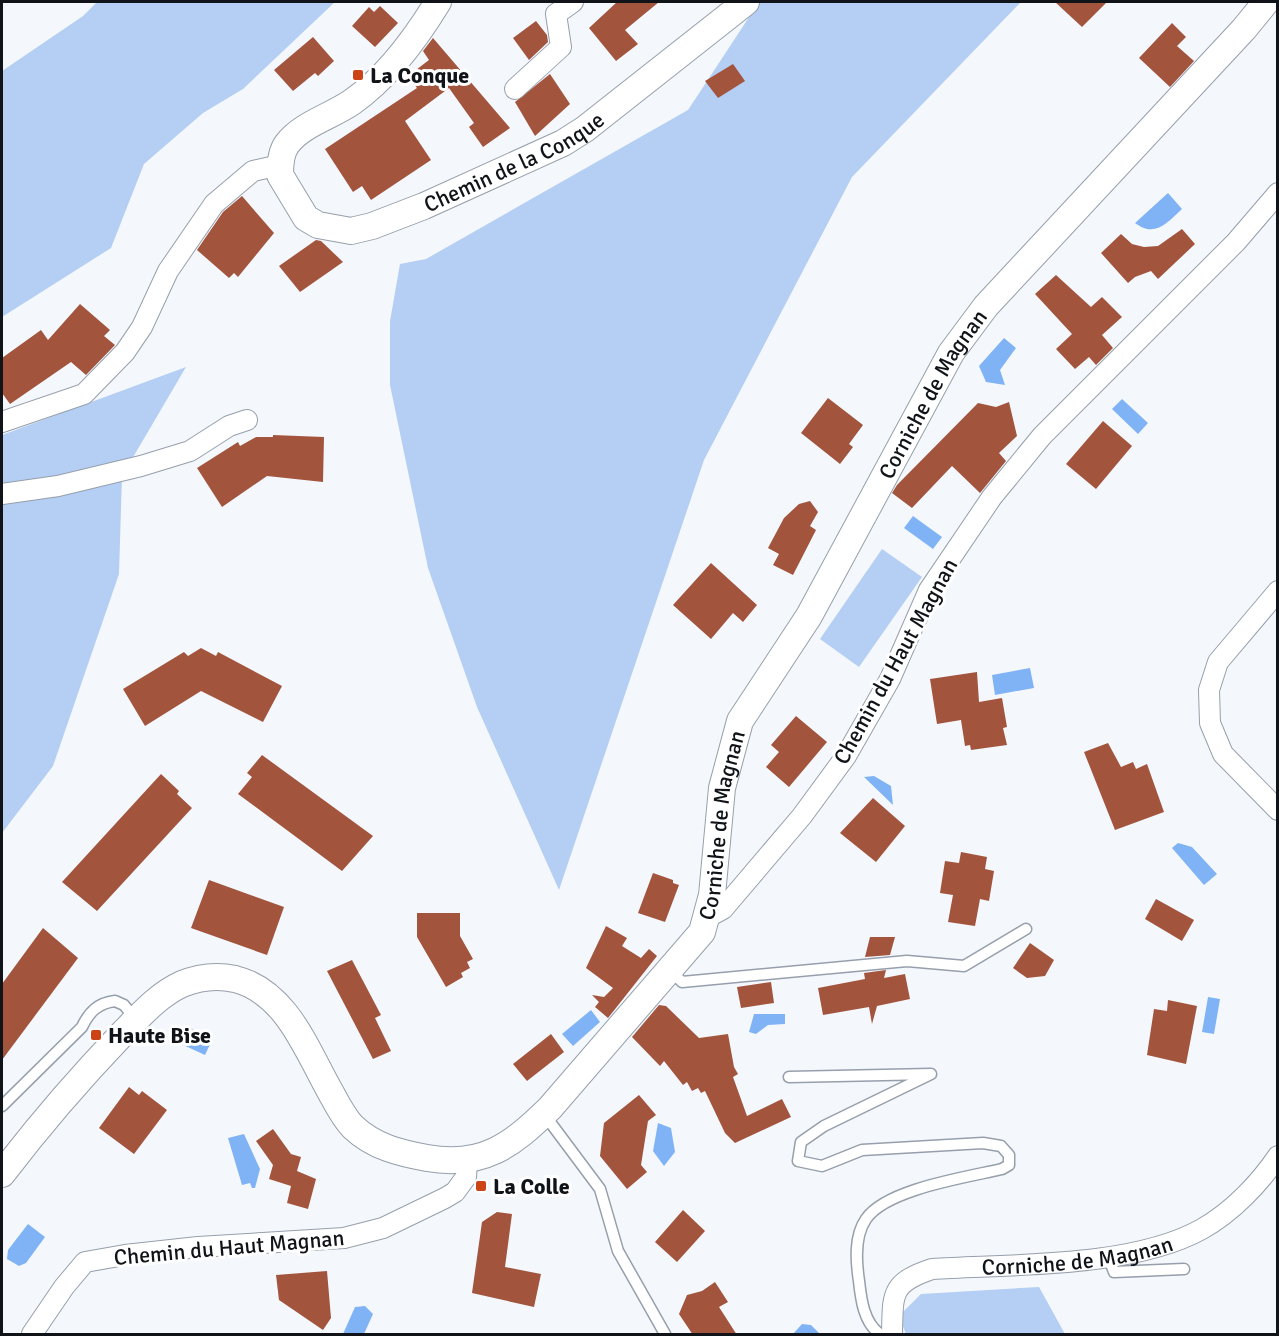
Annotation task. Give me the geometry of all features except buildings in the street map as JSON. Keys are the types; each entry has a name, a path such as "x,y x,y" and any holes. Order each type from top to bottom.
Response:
{"street":[{"path":"2,422 84,394 125,352 142,327 168,271 214,204 254,171 280,165 285,146 295,136 353,102 386,71 419,33 438,2"},
{"path":"515,89 561,47 556,14 573,2"},
{"name":"Chemin de la Conque","path":"280,165 284,185 306,218 318,225 351,231 372,226 424,206 563,143 585,129 746,2"},
{"name":"Corniche de Magnan","path":"2,1174 73,1084 162,995 183,984 220,976 245,982 266,993 285,1012 352,1126 373,1142 397,1152 444,1161 467,1161 502,1148 523,1134 544,1114 702,932 708,917 722,788 740,721 810,616 951,353 986,306 1244,29 1266,2"},
{"name":"Chemin du Haut Magnan","path":"708,917 723,909 802,816 846,756 890,679 929,590 992,497 1042,436 1236,242 1278,193"},
{"path":"2,494 58,486 141,466 190,451 229,426 247,420"},
{"path":"1278,591 1218,662 1209,690 1210,723 1223,754 1278,810"},
{"name":"Corniche de Magnan","path":"892,1335 893,1295 900,1284 912,1276 932,1269 1061,1262 1159,1246 1203,1229 1263,1178 1278,1156"},
{"name":"Chemin du Haut Magnan","path":"32,1335 64,1287 85,1262 198,1247 354,1236 382,1228 455,1192 466,1177 467,1161"}],"lane":[{"path":"670,970 682,982 907,961 964,966 1026,929"},
{"path":"2,1106 82,1027 91,1011 115,1001 124,1005 136,1020"},
{"path":"789,1077 931,1074 824,1126 801,1142 798,1161 822,1166 862,1150 983,1143 1000,1146 1009,1155 1009,1166 925,1187 892,1199 866,1218 857,1243 860,1297 870,1328 880,1335"},
{"path":"544,1114 600,1189 618,1251 665,1335"},
{"path":"1108,1256 1114,1272 1184,1269"}],"shaded area":[{"path":"97,2 335,2 243,89 203,113 144,164 111,248 2,317 2,71 83,16"},
{"path":"759,2 1021,2 852,177 704,460 559,890 477,707 428,568 390,385 390,321 400,264 426,259 688,110"},
{"path":"186,367 122,476 119,574 53,766 2,833 2,435"},
{"path":"882,549 922,577 859,667 820,639"},
{"path":"1039,1287 1065,1334 906,1334 899,1316 921,1294"}],"water":[{"path":"1168,193 1182,209 1171,219 1155,229 1142,227 1135,223"},
{"path":"1004,338 1016,348 1000,370 1005,385 986,382 979,366"},
{"path":"1122,399 1148,423 1138,434 1112,409"},
{"path":"913,516 942,537 933,549 904,528"},
{"path":"1030,668 1034,688 995,695 992,675"},
{"path":"874,776 891,786 893,805 864,777"},
{"path":"1178,843 1192,847 1217,874 1204,885 1172,848"},
{"path":"1208,997 1220,999 1214,1034 1202,1032"},
{"path":"591,1010 600,1022 573,1046 562,1034"},
{"path":"754,1014 785,1014 785,1024 768,1025 756,1034 749,1032"},
{"path":"188,1027 213,1038 205,1055 181,1044"},
{"path":"658,1123 671,1128 675,1152 664,1166 653,1151"},
{"path":"244,1134 260,1169 255,1188 252,1188 250,1183 242,1185 228,1138"},
{"path":"28,1224 45,1237 26,1263 19,1266 7,1259 8,1250"},
{"path":"365,1306 373,1314 364,1334 343,1334 355,1307"},
{"path":"802,1324 811,1325 820,1334 793,1334"}],"place":[{"name":"La Conque","path":"358,75"},
{"name":"Haute Bise","path":"96,1035"},
{"name":"La Colle","path":"481,1186"}]}
